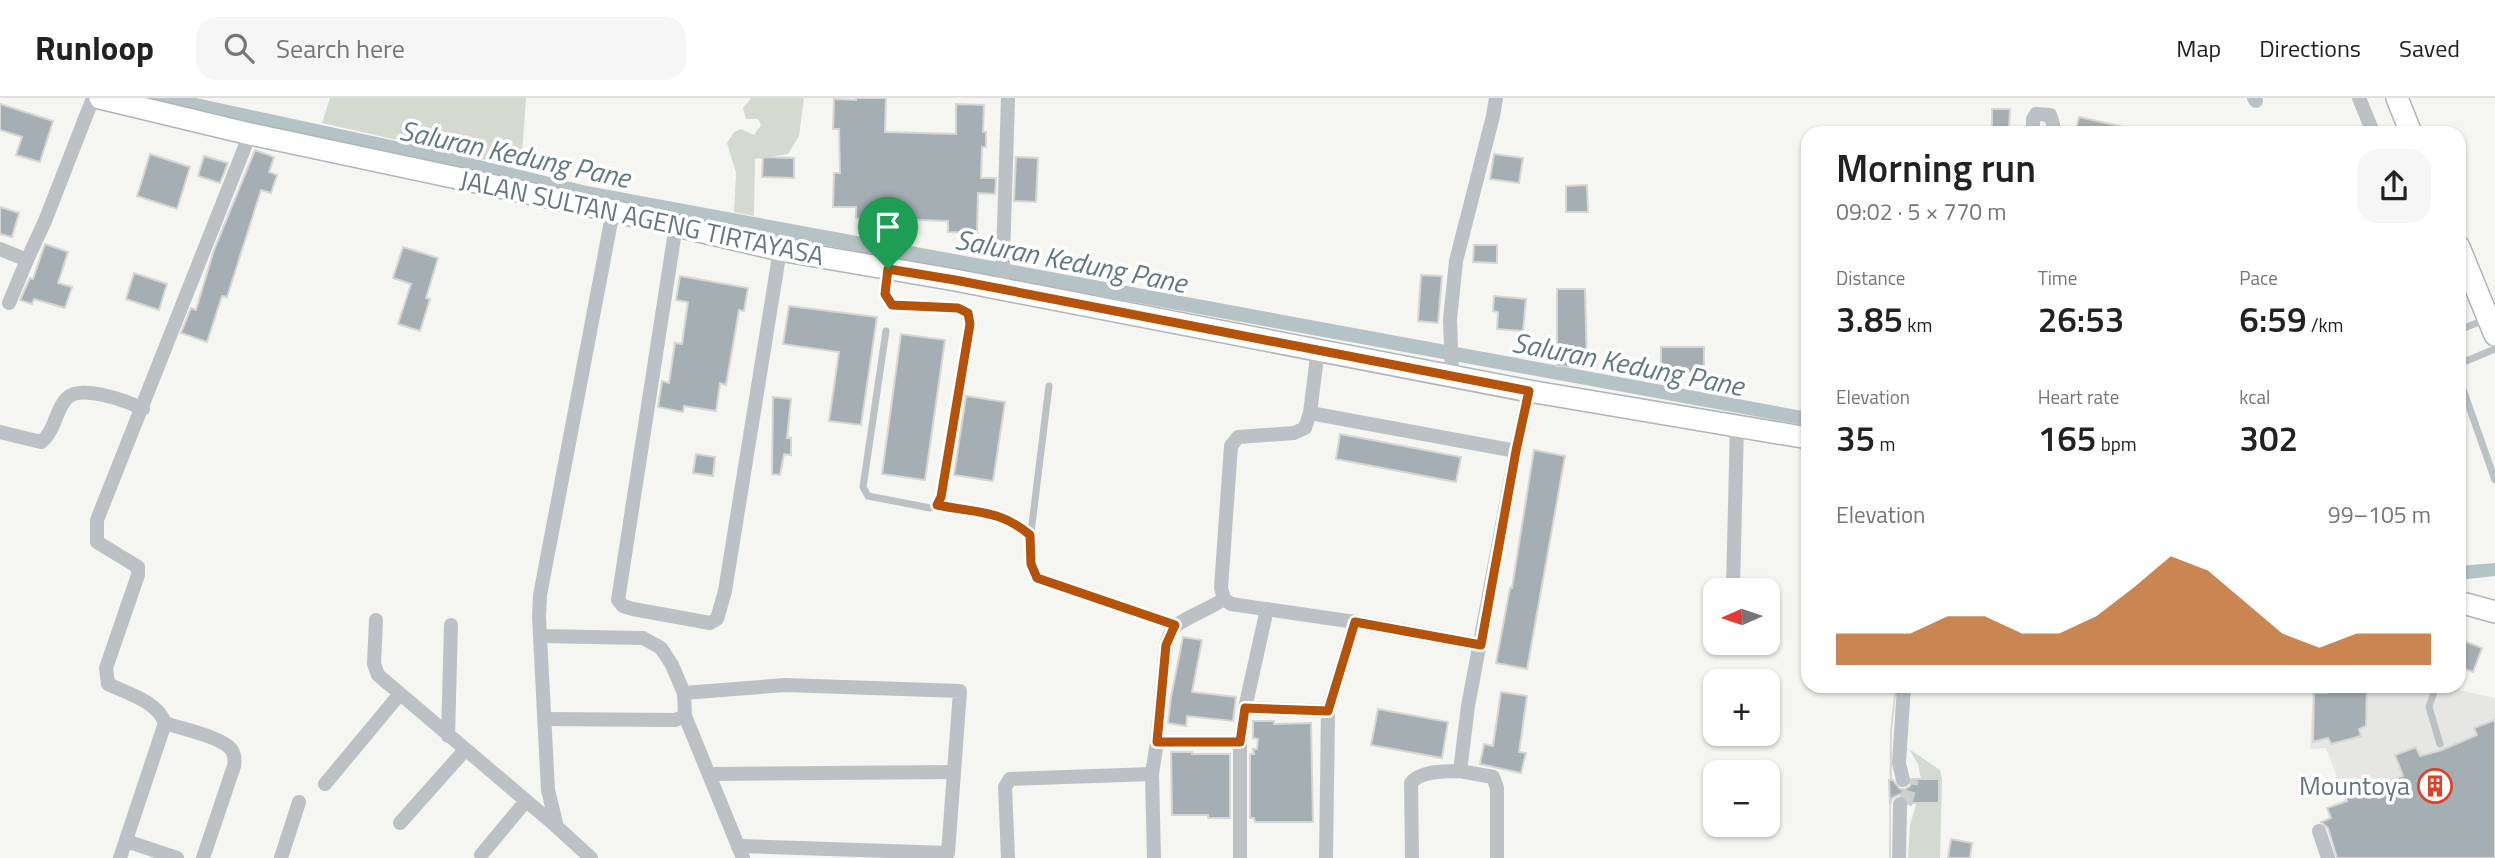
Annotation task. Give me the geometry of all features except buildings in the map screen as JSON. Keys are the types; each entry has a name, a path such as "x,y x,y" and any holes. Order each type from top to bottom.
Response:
{"main road":[{"path":"2397,98 2409,126"},
{"name":"JALAN SULTAN AGENG TIRTAYASA","path":"104,99 250,134 613,211 780,250 1002,286 1318,349 1452,370 1529,391 1801,437"},
{"path":"2466,264 2491,326"},
{"path":"2466,609 2495,612"}],"street":[{"path":"1002,286 1008,98"},
{"path":"1452,370 1451,300 1456,261 1496,98"},
{"path":"2359,98 2371,126"},
{"path":"9,303 104,99"},
{"path":"2034,126 2036,114 2042,113 2050,115 2053,126"},
{"path":"120,858 165,723 162,714 155,707 108,684 106,668 138,575 138,566 97,542 97,520 250,134"},
{"path":"557,827 548,790 540,595 613,211"},
{"path":"676,225 618,600 623,607 710,623 717,619 725,591 780,250"},
{"path":"0,249 27,260"},
{"path":"1318,349 1310,413 1305,428 1294,433 1246,435 1238,437 1231,446 1221,588 1224,598 1231,604 1355,622 1481,645"},
{"path":"1460,771 1468,706 1529,391"},
{"path":"0,432 41,442 49,435 66,399 73,394 107,395 143,409"},
{"path":"1310,413 1516,451"},
{"path":"1733,578 1737,425"},
{"path":"1154,858 1152,774 1166,645 1175,625 1208,610 1224,598"},
{"path":"1240,858 1240,742 1267,609"},
{"path":"376,620 374,664 378,675 557,827 582,855"},
{"path":"1326,858 1328,711 1355,622"},
{"path":"448,736 451,625"},
{"path":"540,636 643,638 661,648 684,693 685,716 740,852 948,853 960,691 785,685 684,693"},
{"path":"1903,693 1899,750 1910,768 1908,780"},
{"path":"325,784 399,695"},
{"path":"1245,708 1328,711"},
{"path":"545,719 665,720 685,716"},
{"path":"165,723 220,742 231,749 235,756 203,858"},
{"path":"1157,742 1240,742"},
{"path":"400,823 465,750"},
{"path":"1412,858 1411,783 1415,777 1425,774 1460,771 1493,776 1497,788 1497,858"},
{"path":"709,774 954,772"},
{"path":"1008,858 1005,787 1010,779 1152,774"},
{"path":"481,855 526,801"},
{"path":"281,858 299,802"},
{"path":"1899,858 1899,827 1903,804"},
{"path":"2319,831 2328,858"},
{"path":"126,841 177,858"}],"lane":[{"path":"888,269 885,294 892,305 958,308 968,313 970,324 941,497 937,505"},
{"path":"2466,329 2491,326"},
{"path":"886,331 863,487 868,496 930,508 937,505 1006,517 1030,535"},
{"path":"2466,361 2495,349"},
{"path":"1049,386 1030,535 1031,564 1037,578 1175,625"},
{"path":"2466,398 2495,480"},
{"path":"2434,693 2429,708 2440,744"}],"shaded area":[{"path":"135,98 196,98 442,151 587,186 1801,411 1801,425 795,240 585,199"},
{"path":"330,98 526,98 521,168 322,123"},
{"path":"751,98 804,98 799,136 788,154 755,159 754,216 734,212 736,173 727,143 734,132 741,129 754,135 761,125 758,119 746,119 743,108"},
{"path":"2495,563 2495,576 2466,579 2466,565"},
{"path":"2466,692 2495,698 2495,858 2367,858 2326,748 2310,749 2313,693"},
{"path":"1896,693 1892,731 1894,786 1889,858 1890,731"},
{"path":"1909,749 1940,770 1940,858 1908,858 1910,825 1922,784 1918,764"}],"tunnel":[{"path":"1905,804 1912,779"}],"place":[{"name":"Mountoya","path":"2435,786"}],"route":[{"path":"888,269 1065,300 1529,391 1481,645 1355,622 1328,711 1245,708 1240,742 1157,742 1166,645 1175,625 1037,578 1031,564 1030,535 1006,517 937,505 941,497 970,324 968,313 958,308 892,305 885,294 888,269"}],"water label":[{"name":"Saluran Kedung Pane","path":"515,154"},
{"name":"Saluran Kedung Pane","path":"1071,261"},
{"name":"Saluran Kedung Pane","path":"1628,364"}]}
